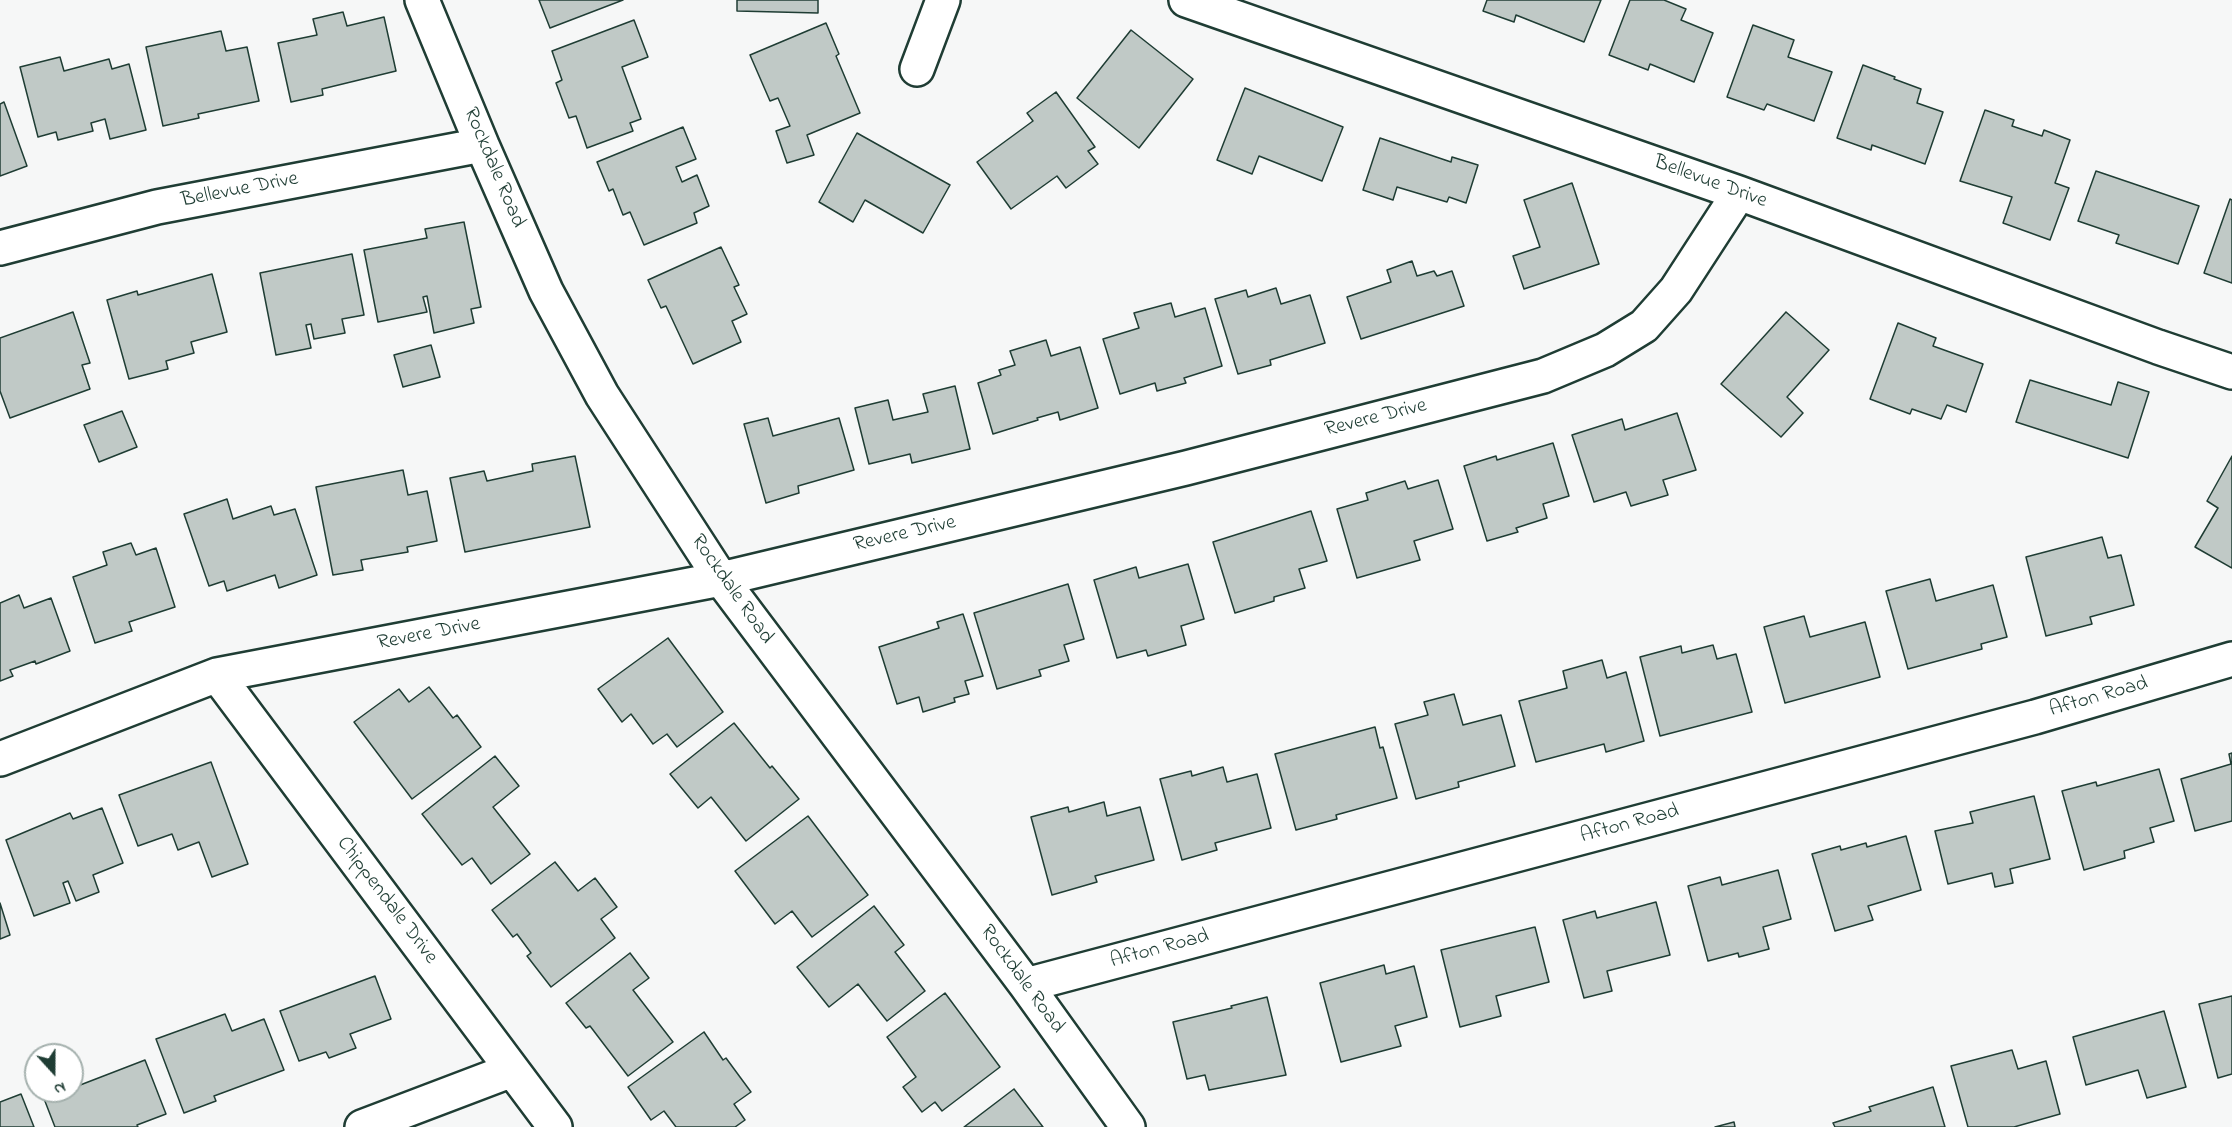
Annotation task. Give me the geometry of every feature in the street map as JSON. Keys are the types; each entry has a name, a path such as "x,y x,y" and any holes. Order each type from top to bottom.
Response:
{"street":[{"name":"Rockdale Road","path":"422,0 546,291 596,385 721,579 1026,985 1128,1127"},
{"path":"917,69 943,0"},
{"name":"Bellevue Drive","path":"1186,0 1739,193 2232,372"},
{"name":"Bellevue Drive","path":"0,248 157,207 482,145"},
{"name":"Revere Drive","path":"0,759 216,675 721,579 1186,468 1543,376 1605,350 1644,326 1676,290 1739,193"},
{"name":"Afton Road","path":"1026,985 2035,717 2232,659"},
{"name":"Chippendale Drive","path":"216,675 555,1127"},
{"path":"362,1127 512,1070"}],"building":[{"path":"539,0 623,0 550,28"},
{"path":"737,0 818,0 818,13 737,11"},
{"path":"1487,0 1601,0 1584,42 1516,15 1514,22 1483,11"},
{"path":"1630,0 1664,0 1686,9 1681,20 1713,33 1694,82 1650,64 1648,70 1609,55"},
{"path":"343,12 347,26 384,17 396,71 322,89 323,95 291,102 278,43 317,35 313,19"},
{"path":"634,20 648,57 622,67 641,119 630,123 633,131 587,148 576,116 569,118 556,83 562,80 552,51"},
{"path":"826,23 839,54 836,56 860,113 807,135 814,155 787,163 776,131 790,126 778,98 770,101 750,55"},
{"path":"1753,25 1794,40 1788,57 1832,72 1814,121 1767,104 1764,110 1727,97"},
{"path":"1131,30 1193,79 1139,148 1077,98"},
{"path":"221,31 226,51 247,47 259,101 198,114 199,118 163,126 146,47"},
{"path":"60,57 64,71 109,59 112,69 129,64 146,130 110,139 105,119 91,123 93,131 58,140 56,132 38,137 20,67"},
{"path":"1863,65 1921,89 1917,103 1943,112 1925,164 1872,145 1871,150 1837,138"},
{"path":"1245,88 1343,127 1322,181 1259,156 1252,174 1217,160"},
{"path":"1056,92 1095,147 1088,151 1098,164 1066,188 1057,176 1011,209 977,162 1033,121 1027,113"},
{"path":"4,102 27,166 0,176 0,104"},
{"path":"1985,110 2014,120 2012,126 2042,136 2044,130 2070,140 2055,183 2069,188 2050,240 2003,223 2012,197 1960,181"},
{"path":"683,127 696,159 676,167 682,182 697,175 709,206 694,213 697,223 644,245 630,212 623,215 613,189 609,191 597,162"},
{"path":"857,133 950,185 923,233 865,200 853,222 819,202"},
{"path":"1380,138 1451,162 1452,157 1478,165 1466,203 1449,197 1447,202 1397,187 1393,200 1363,190"},
{"path":"2096,171 2199,206 2178,264 2116,243 2119,235 2078,221"},
{"path":"1572,183 1599,264 1524,289 1513,256 1540,247 1524,200"},
{"path":"2230,199 2232,200 2232,283 2204,273"},
{"path":"464,222 481,307 471,309 474,323 434,333 427,296 423,297 427,312 378,322 364,250 427,238 425,229"},
{"path":"721,247 739,285 734,287 747,314 732,321 741,342 693,364 666,306 661,308 648,280"},
{"path":"352,254 364,315 342,319 345,333 314,339 311,324 306,325 311,348 276,355 260,273"},
{"path":"1412,261 1417,276 1434,271 1437,276 1452,271 1464,306 1361,339 1347,297 1391,282 1387,270"},
{"path":"212,274 227,332 191,342 194,353 166,361 168,369 129,379 107,300 137,291 138,295"},
{"path":"1276,288 1281,304 1310,295 1325,343 1270,360 1271,365 1238,374 1215,299 1246,290 1248,297"},
{"path":"1171,303 1175,317 1205,308 1222,366 1184,378 1186,383 1157,391 1155,383 1120,394 1103,339 1139,328 1134,313"},
{"path":"73,312 90,363 82,365 90,389 10,418 0,391 0,338"},
{"path":"1786,312 1829,350 1787,397 1803,413 1781,437 1721,384"},
{"path":"1898,323 1936,338 1933,346 1983,364 1966,412 1947,405 1941,419 1912,409 1910,414 1870,399"},
{"path":"1046,340 1051,356 1080,347 1098,408 1060,420 1058,412 993,434 978,383 1001,375 999,370 1015,365 1010,351"},
{"path":"431,345 440,377 403,387 394,355"},
{"path":"2030,380 2111,405 2118,382 2149,392 2128,458 2016,422"},
{"path":"955,386 970,449 912,463 910,454 869,464 855,408 888,400 893,420 928,412 923,394"},
{"path":"122,411 137,447 99,462 84,425"},
{"path":"1677,413 1696,470 1663,480 1668,495 1631,506 1626,492 1594,502 1572,435 1622,419 1625,430"},
{"path":"768,418 773,436 839,418 854,470 798,486 799,493 766,503 744,424"},
{"path":"1553,443 1569,496 1543,504 1547,518 1516,528 1518,532 1487,541 1464,466 1496,456 1497,460"},
{"path":"575,456 590,527 465,552 450,478 484,471 487,481 533,471 532,464"},
{"path":"2232,456 2232,568 2195,547 2218,508 2207,501"},
{"path":"403,470 408,495 427,491 437,541 407,547 408,552 361,560 363,570 333,575 316,487"},
{"path":"1438,480 1453,529 1414,541 1420,560 1357,578 1337,509 1368,500 1366,493 1405,481 1408,489"},
{"path":"227,499 233,519 271,506 274,515 295,509 317,575 279,588 275,575 227,591 224,581 209,586 184,514"},
{"path":"1311,511 1327,561 1299,569 1305,588 1274,597 1274,601 1235,613 1213,542"},
{"path":"2102,537 2108,558 2121,555 2134,605 2090,617 2092,624 2046,636 2026,557"},
{"path":"131,543 136,555 156,548 175,607 129,622 132,631 95,643 73,577 107,565 103,552"},
{"path":"1188,564 1204,619 1181,626 1186,645 1148,656 1146,650 1117,658 1094,580 1136,567 1139,578"},
{"path":"1930,579 1936,601 1993,585 2007,637 1981,644 1982,649 1908,669 1886,591"},
{"path":"1068,584 1084,639 1064,645 1069,661 1039,670 1041,676 997,689 974,613"},
{"path":"19,595 24,608 51,598 70,651 36,664 35,661 10,670 13,676 0,681 0,603"},
{"path":"963,614 983,676 965,681 969,694 954,698 955,702 923,712 919,697 897,704 879,647 939,628 937,622"},
{"path":"1804,616 1810,637 1865,622 1880,677 1785,703 1764,627"},
{"path":"668,638 723,712 677,747 667,734 653,744 631,714 622,722 598,689"},
{"path":"1713,645 1717,659 1736,654 1752,712 1660,736 1640,657 1681,646 1682,653"},
{"path":"1602,660 1607,678 1626,672 1644,741 1606,752 1604,744 1536,762 1519,701 1567,688 1563,671"},
{"path":"429,687 453,718 457,715 481,747 412,799 354,722 399,689 409,702"},
{"path":"1454,694 1463,725 1501,715 1515,766 1458,782 1459,787 1416,799 1395,724 1428,715 1424,702"},
{"path":"734,723 770,768 772,766 799,799 746,841 711,797 698,808 670,774"},
{"path":"1375,727 1397,798 1336,815 1337,819 1296,830 1275,754"},
{"path":"2232,753 2232,821 2195,831 2181,779 2231,764 2229,754"},
{"path":"495,756 519,786 493,807 530,854 491,884 472,858 462,865 422,814"},
{"path":"211,762 248,864 212,877 199,842 178,850 172,834 138,846 119,795"},
{"path":"1223,767 1227,782 1257,774 1271,828 1215,843 1217,850 1182,860 1160,779 1191,771 1192,776"},
{"path":"2159,769 2174,821 2150,828 2154,842 2124,851 2125,858 2084,870 2062,791 2096,782 2097,786"},
{"path":"2034,796 2050,859 2010,869 2013,883 1995,887 1992,873 1948,884 1935,831 1973,823 1970,812"},
{"path":"1104,802 1107,816 1140,807 1154,860 1095,876 1097,882 1052,895 1031,817 1068,807 1069,812"},
{"path":"102,808 123,863 93,875 99,892 76,901 68,881 63,883 70,903 34,916 6,840 70,813 73,819"},
{"path":"808,816 868,895 812,937 792,911 775,924 735,871"},
{"path":"1906,836 1921,890 1868,906 1873,920 1835,931 1812,854 1840,846 1841,850 1866,843 1867,847"},
{"path":"555,862 578,891 595,878 617,907 601,919 615,938 551,987 527,956 531,953 517,934 513,937 492,910"},
{"path":"1778,870 1791,919 1763,927 1769,949 1739,957 1738,953 1708,961 1688,886 1720,877 1722,885"},
{"path":"1656,902 1670,955 1607,971 1612,991 1584,998 1563,920 1595,911 1597,918"},
{"path":"0,903 10,935 0,939"},
{"path":"874,906 904,945 895,952 925,991 887,1021 858,984 829,1007 797,967"},
{"path":"1535,927 1549,982 1496,996 1501,1016 1460,1027 1441,950"},
{"path":"630,953 649,978 633,990 673,1042 628,1076 590,1026 586,1028 566,1003"},
{"path":"1384,965 1386,974 1414,966 1427,1017 1395,1026 1401,1046 1341,1062 1320,983"},
{"path":"375,976 391,1019 350,1034 356,1048 329,1058 326,1052 299,1061 280,1011"},
{"path":"945,993 1000,1067 942,1111 935,1102 922,1112 903,1087 916,1077 887,1037"},
{"path":"2232,996 2232,1074 2218,1078 2199,1004"},
{"path":"1267,997 1286,1075 1209,1090 1205,1075 1187,1079 1173,1022"},
{"path":"2164,1011 2186,1087 2147,1098 2138,1070 2086,1085 2073,1037"},
{"path":"225,1014 232,1031 264,1019 284,1070 214,1096 216,1101 184,1113 156,1039"},
{"path":"704,1032 723,1060 726,1058 751,1092 734,1104 745,1120 735,1127 676,1127 664,1111 651,1120 628,1087"},
{"path":"2012,1050 2018,1069 2046,1061 2060,1114 2014,1127 1968,1127 1951,1066"},
{"path":"145,1060 166,1114 137,1125 138,1127 55,1127 46,1103 84,1103 84,1084"},
{"path":"1933,1087 1945,1127 1835,1127 1833,1123 1871,1111 1869,1107"},
{"path":"1014,1089 1043,1127 964,1127"},
{"path":"21,1094 34,1127 0,1127 0,1102"},
{"path":"1734,1122 1735,1127 1715,1127"}]}
